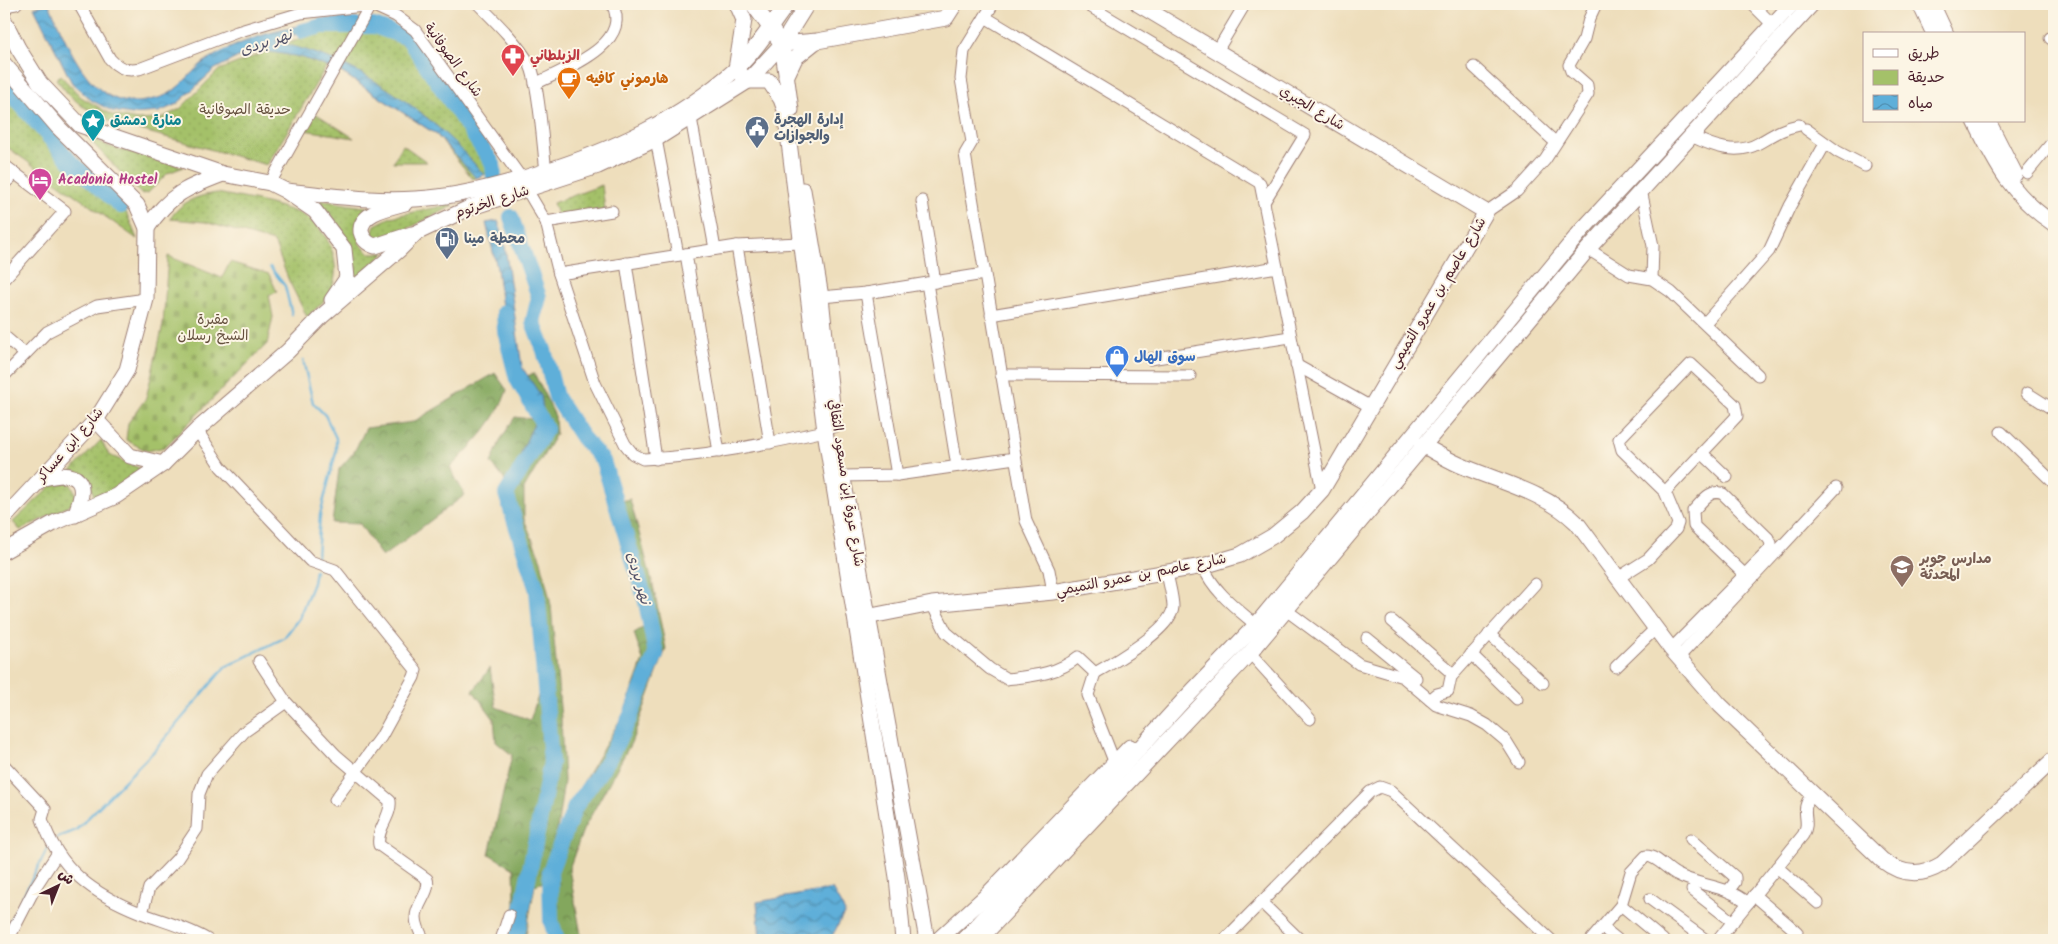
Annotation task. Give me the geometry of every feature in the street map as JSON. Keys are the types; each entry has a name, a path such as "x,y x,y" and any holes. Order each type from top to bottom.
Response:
{"main road":[{"path":"286,191 414,200 524,185 546,172 604,152 651,129 686,108 736,69 787,4"},
{"name":"شارع الخرتوم","path":"163,464 197,430 288,351 322,316 416,233 524,185 598,166 656,139 748,81 782,44 807,4"},
{"path":"782,44 817,42 946,18 955,4"},
{"name":"شارع الجبري","path":"1138,4 1486,212"},
{"path":"979,940 1083,821 1182,702 1256,625 1582,230 1792,4"},
{"path":"964,940 1250,653 1422,445 1588,250 1812,4"},
{"path":"1920,4 1933,32"},
{"path":"1932,4 1945,32"},
{"path":"736,69 746,5"},
{"name":"شارع عروة إبن مسعود الثقافي","path":"746,5 771,26 782,44 821,297 834,430 862,618 904,940"},
{"path":"4,20 18,48 40,83 80,125 223,174 270,183 286,191 315,211 344,249 347,278 322,316"},
{"path":"786,78 795,58 817,42"},
{"name":"شارع ابن عساكر","path":"4,64 58,127 136,204 147,228 146,299 127,370 96,420 44,478 4,518"},
{"path":"736,69 748,81"},
{"name":"شارع عروة إبن مسعود الثقافي","path":"748,81 769,81 781,99 785,110 800,243 825,430 927,940"},
{"path":"1976,122 2021,198 2054,224"},
{"path":"1988,122 2003,166 2054,214"},
{"path":"147,228 161,207 187,188 223,174"},
{"path":"414,200 370,216 364,222 361,230 364,238 375,246 416,233"},
{"name":"شارع عاصم بن عمرو التميمي","path":"862,618 932,604 1053,592 1203,566 1240,555 1273,536 1302,512 1322,490 1486,212"},
{"path":"96,420 130,456 163,464"},
{"path":"1422,445 1466,468 1507,483 1566,512 1674,653 1733,719 1889,866 1907,873 1925,872 1942,864 2054,759"},
{"path":"4,552 23,539 116,496 163,464"},
{"path":"44,478 62,473 71,476 78,482 82,495 75,515"},
{"path":"991,940 1161,760 1212,692"},
{"path":"938,940 986,896 1114,761 1182,702"},
{"path":"924,924 938,930 953,926"}],"street":[{"path":"4,6 16,4"},
{"path":"79,4 110,59 124,69 134,70 298,8 371,4 366,16 331,73 270,183"},
{"name":"شارع الصوفانية","path":"371,4 396,16 415,30 524,185 546,222 558,274 595,383 625,444 638,457 656,459"},
{"path":"478,4 501,28 530,66 535,84 546,172"},
{"path":"535,84 596,52 616,29 616,10 612,4"},
{"path":"993,4 964,51 961,79 972,142 965,154 1026,521 1049,570 1053,592"},
{"path":"1086,4 1305,135 1264,202"},
{"path":"1217,51 1245,4"},
{"path":"1486,212 1517,191 1545,160 1588,94 1587,86 1571,71 1569,66 1584,39 1589,19 1596,4"},
{"path":"1752,4 1773,25"},
{"path":"985,17 1260,183 1322,490"},
{"path":"1474,67 1555,142"},
{"path":"691,118 716,249"},
{"path":"1691,136 1711,146 1740,149 1759,143 1780,130 1803,127 1826,144 1865,166"},
{"path":"656,139 682,254 719,452"},
{"path":"2027,173 2054,140"},
{"path":"1705,323 1769,251 1790,206 1826,144"},
{"path":"4,165 65,211 4,279"},
{"path":"4,184 15,174"},
{"path":"1641,190 1653,246 1652,279"},
{"path":"922,202 931,282 957,466"},
{"path":"546,222 612,212"},
{"path":"558,274 737,246 800,243"},
{"path":"737,246 770,443"},
{"path":"1588,250 1629,275 1652,279 1705,323 1758,375"},
{"path":"626,263 656,459 719,452 770,443 825,430"},
{"path":"991,316 1276,267"},
{"path":"821,297 984,274"},
{"path":"866,292 897,475"},
{"path":"4,376 47,332 98,306 146,299"},
{"path":"4,336 25,354"},
{"path":"1150,359 1290,337"},
{"path":"1618,578 1648,559 1676,529 1677,516 1666,498 1665,492 1622,450 1619,439 1691,364 1735,405 1738,411 1734,422 1665,492"},
{"path":"1296,365 1371,407"},
{"path":"1001,375 1190,376"},
{"path":"2027,393 2054,410"},
{"path":"197,430 221,467 310,561 335,570 414,666 414,677 381,737 335,800"},
{"path":"2001,432 2054,483"},
{"path":"1703,454 1727,477"},
{"path":"842,476 897,475 1015,458"},
{"path":"1674,653 1836,488"},
{"path":"1674,653 1744,574 1770,549 1771,543 1768,538 1723,494 1711,493 1693,511 1694,526 1744,574"},
{"path":"1203,566 1207,576 1220,594 1256,625"},
{"path":"1114,761 1088,695 1095,673 1135,650 1171,616 1173,608 1167,573"},
{"path":"1432,698 1448,691 1449,680 1535,584"},
{"path":"932,604 946,632 990,669 1007,680 1053,671 1066,666 1078,657 1095,673"},
{"path":"1286,610 1359,664 1402,677 1432,698"},
{"path":"1392,621 1454,674"},
{"path":"1616,667 1656,628"},
{"path":"1489,634 1542,683"},
{"path":"1367,638 1440,707 1471,716 1487,725 1506,741 1520,762"},
{"path":"1250,653 1310,719"},
{"path":"1471,654 1517,699"},
{"path":"259,661 286,702 336,755 390,801 391,808 380,836 379,844 427,879 428,886 417,910 416,917 424,940"},
{"path":"142,913 149,888 177,858 197,829 199,794 207,774 244,732 286,702"},
{"path":"4,765 45,809 42,819 57,854 70,870 92,889 106,898 142,913 172,922 208,940"},
{"path":"1224,940 1370,792 1380,787 1391,791 1552,940"},
{"path":"1718,940 1805,831 1804,810 1812,794"},
{"path":"1691,839 1735,877 1735,882 1729,890"},
{"path":"8,940 36,886 57,854"},
{"path":"1591,940 1621,905 1631,872 1646,856 1651,856 1681,876 1729,890 1751,899 1797,932"},
{"path":"1777,867 1818,903"},
{"path":"1692,890 1733,922"},
{"path":"1650,899 1672,917 1706,940"},
{"path":"1261,902 1300,940"},
{"path":"1621,905 1663,940"},
{"path":"501,940 508,915"},
{"path":"1602,927 1618,940"}],"green space":[{"name":"حديقة الصوفانية","path":"323,30 364,30 387,36 411,49 496,170 473,179 437,135 341,72 326,67 267,165 111,122 82,106 69,95 56,79 60,75 81,97 112,115 137,120 160,119 180,109 219,70"},
{"path":"4,91 62,158 123,204 137,239 4,145"},
{"path":"315,113 354,138 305,130"},
{"path":"85,135 111,147 184,167 168,173 148,193 141,194"},
{"path":"403,145 427,162 393,162"},
{"path":"602,185 605,210 558,218 553,203"},
{"path":"217,193 267,203 296,212 315,224 323,233 333,254 335,277 327,297 307,317 289,281 274,242 205,222 170,219 179,208 190,200"},
{"path":"313,199 371,208 359,243 369,253 385,253 348,287 352,261 346,238 332,217"},
{"path":"452,204 453,206 389,238 378,239 372,235 375,225 391,217"},
{"name":"مقبرة الشيخ رسلان","path":"168,256 222,278 230,262 269,274 277,292 269,295 273,317 267,344 165,447 147,451 126,440 128,423 146,398 163,325"},
{"path":"495,373 507,390 497,413 483,432 450,468 465,495 382,557 360,524 332,523 339,469 354,452 366,428 413,422"},
{"path":"534,373 555,416 556,434 524,489 524,519 541,560 551,605 561,718 564,781 556,837 571,803 624,713 643,660 634,633 644,627 640,599 609,504 630,499 653,585 666,649 631,743 583,830 569,869 582,940 563,940 558,927 553,879 535,885 525,940 509,940 515,904 514,869 489,854 512,755 496,742 494,719 473,691 490,668 496,707 530,720 540,690 535,654 533,602 520,560 511,502 504,479 491,463 501,439 515,417 531,419 523,378"},
{"path":"101,440 109,455 141,469 96,504 91,487 86,479 82,475 71,471"},
{"path":"59,479 69,482 76,493 77,502 20,530 13,522"}],"water":[{"path":"49,4 64,37 83,71 95,85 109,96 126,102 145,101 167,95 207,60 239,44 273,32 308,24 344,20 368,21 392,26 411,35 488,149 493,164 408,38 375,26 322,26 275,41 339,62 386,88 422,113 470,158 484,175 476,178 437,135 341,72 301,57 264,51 248,52 215,69 177,104 159,112 132,114 112,111 91,100 72,83 34,7"},
{"path":"498,221 504,239 522,367 541,396 546,429 514,481 522,450 538,415 517,379 505,331 497,268 486,223"},
{"path":"832,889 845,912 830,940 760,940 757,902"}],"waterway":[{"name":"نهر بردى","path":"303,31 322,26 374,26 408,38 493,164 494,180"},
{"path":"4,85 70,161 121,206"},
{"name":"نهر بردى","path":"511,217 539,297 533,322 544,350 556,397 582,437 603,461 646,602 656,654 630,717 608,760 575,807 550,871 551,921 557,940"},
{"path":"270,267 285,286 292,315"},
{"name":"نهر بردى","path":"504,312 505,331 517,379 546,429 506,494 537,590 551,762 516,940"},
{"path":"303,360 313,403 325,415 336,438 336,452 320,515 317,556"},
{"path":"57,838 76,830 156,749 225,667 284,638 299,618 313,583 315,570"},
{"path":"4,933 48,848"}],"place":[{"name":"الزبلطاني","path":"513,77"},
{"name":"هارموني كافيه","path":"569,100"},
{"name":"منارة دمشق","path":"93,142"},
{"name":"إدارة الهجرة والجوازات","path":"757,149"},
{"name":"Acadonia Hostel","path":"40,201"},
{"name":"محطة مينا","path":"447,260"},
{"name":"سوق الهال","path":"1117,378"},
{"name":"مدارس جوبر المحدثة","path":"1902,588"}]}
